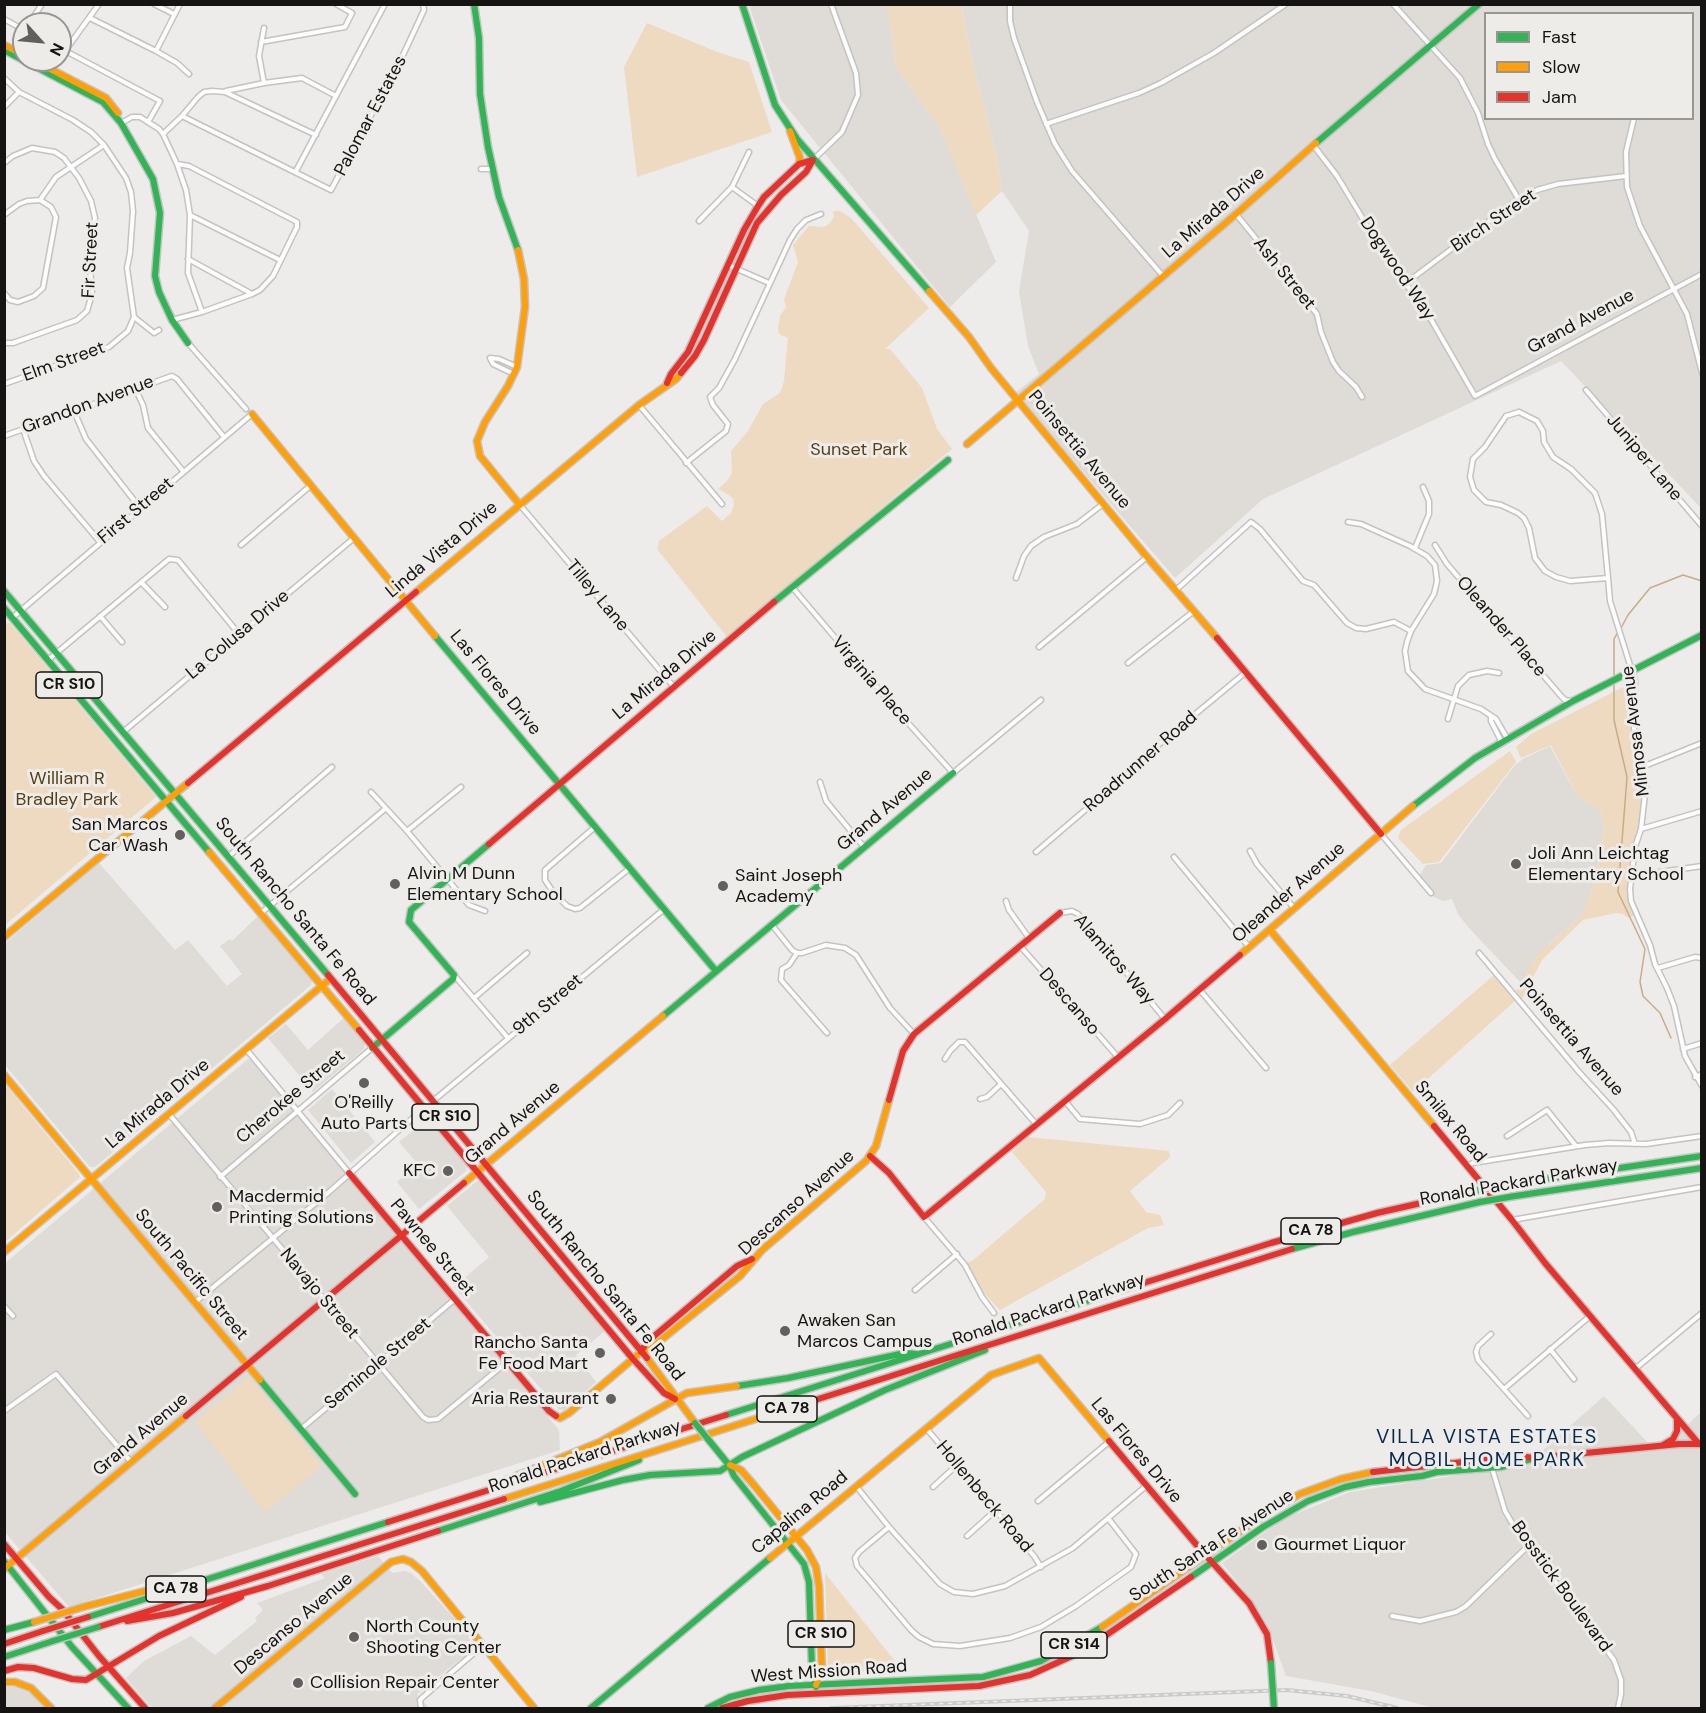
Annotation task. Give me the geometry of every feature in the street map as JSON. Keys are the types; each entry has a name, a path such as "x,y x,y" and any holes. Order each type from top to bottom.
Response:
{"main road":[{"name":"Linda Vista Drive","path":"4,938 520,505 480,456 477,441 485,422 515,370 525,306 520,257 492,169 480,94 479,38 474,4"},
{"name":"Poinsettia Avenue","path":"742,4 775,105 790,130 813,160 969,337 1175,591 1381,834"},
{"name":"La Mirada Drive","path":"968,444 1479,4"},
{"path":"4,50 103,102 121,123 153,179 160,213 155,276 159,292 172,320 188,343"},
{"path":"56,72 106,98 119,113 121,123"},
{"path":"790,130 800,159 799,164"},
{"path":"666,385 671,374 688,352 758,206 799,164 813,160"},
{"path":"520,505 639,405 676,379 695,356 752,231 764,212 806,172 813,160"},
{"name":"Las Flores Drive","path":"252,414 716,972"},
{"name":"La Mirada Drive","path":"454,975 409,922 411,910 792,587 948,459"},
{"name":"South Rancho Santa Fe Road","path":"4,591 229,856 532,1220 665,1380 676,1399"},
{"name":"South Rancho Santa Fe Road","path":"4,608 633,1359 664,1393 676,1399"},
{"name":"Oleander Avenue","path":"924,1217 1117,1056 1165,1019 1431,791 1474,758 1573,701 1701,635"},
{"name":"Grand Avenue","path":"6,1565 247,1366 952,773"},
{"name":"Descanso Avenue","path":"549,1411 557,1417 566,1416 641,1352 650,1349 730,1285 754,1259 858,1169 876,1146 903,1051 914,1034 1060,913"},
{"name":"Smilax Road","path":"1270,930 1512,1220 1545,1263 1700,1444"},
{"name":"Cherokee Street","path":"372,1048 453,979 454,975"},
{"name":"La Mirada Drive","path":"4,1252 330,979"},
{"name":"South Pacific Street","path":"4,1075 355,1494"},
{"path":"870,1156 889,1173 924,1217"},
{"name":"Ronald Packard Parkway","path":"4,1644 1320,1228 1504,1185 1701,1156"},
{"name":"Ronald Packard Parkway","path":"4,1658 1305,1245 1480,1202 1701,1168"},
{"name":"Pawnee Street","path":"349,1173 549,1411"},
{"path":"513,1215 528,1221 532,1220"},
{"path":"502,1510 650,1475 720,1471 885,1390 1033,1331"},
{"path":"452,1502 600,1442 687,1393 788,1378 905,1353 921,1354"},
{"name":"Las Flores Drive","path":"1039,1358 1205,1555 1249,1603 1267,1634 1274,1708"},
{"name":"Capalina Road","path":"591,1708 991,1375 1039,1358"},
{"name":"CR S10","path":"676,1399 804,1563 808,1573 812,1670 816,1694"},
{"path":"1661,1446 1673,1439 1677,1431 1677,1419"},
{"path":"98,1627 173,1613 268,1586 587,1481 690,1440"},
{"name":"South Santa Fe Avenue","path":"920,1681 983,1677 1002,1673 1041,1661 1069,1648 1282,1504 1341,1479 1382,1470 1518,1456 1534,1458 1700,1444"},
{"name":"South Santa Fe Avenue","path":"920,1690 1000,1683 1030,1675 1057,1664 1100,1640 1279,1516 1336,1490 1392,1478 1518,1464 1534,1458"},
{"name":"CR S10","path":"729,1465 741,1470 796,1536 816,1567 819,1586 822,1671 816,1685"},
{"path":"4,1544 145,1708"},
{"name":"Descanso Avenue","path":"215,1708 392,1562 403,1559 416,1565 482,1646"},
{"path":"4,1630 112,1598 264,1562"},
{"path":"6,1565 42,1611 128,1708"},
{"path":"4,1671 18,1667 34,1668 79,1680 91,1678 188,1621 268,1586"},
{"path":"482,1646 534,1708"},
{"name":"West Mission Road","path":"708,1708 730,1697 759,1690 816,1685 920,1681"},
{"path":"4,1682 15,1682 32,1688 51,1708"},
{"name":"West Mission Road","path":"722,1708 768,1697 920,1690"}],"street":[{"path":"72,42 99,4"},
{"path":"154,4 174,14"},
{"path":"156,51 180,4"},
{"path":"182,116 296,171 385,4"},
{"name":"Palomar Estates","path":"296,171 331,190 404,53 424,10 423,4"},
{"path":"813,160 842,132 858,95 856,73 831,4"},
{"path":"1010,4 1010,21 1014,38 1055,143 1072,171 1163,276"},
{"path":"1046,124 1161,83 1214,53 1286,4"},
{"path":"1394,4 1460,78 1478,113 1495,159 1519,200"},
{"path":"261,42 345,27 352,13 338,5"},
{"path":"90,18 156,51 177,63 189,74"},
{"path":"264,28 259,56 264,83"},
{"path":"72,55 160,100 148,122"},
{"path":"4,78 19,92 91,132 104,145 120,169 131,192 132,220 127,268 134,317 154,333 159,330"},
{"path":"163,134 204,92 225,92 264,83 302,78 336,96"},
{"path":"4,107 19,92"},
{"path":"225,92 315,135"},
{"path":"121,123 132,117 148,122 163,134 177,164 186,190 190,215 188,273 202,312"},
{"path":"1634,120 1626,152 1626,176 1632,207 1687,314 1701,373"},
{"path":"40,200 52,181 104,145"},
{"name":"Dogwood Way","path":"1314,146 1337,176 1381,249 1429,316 1475,396"},
{"name":"Fir Street","path":"4,163 13,156 32,148 54,152 64,158 91,201 95,218 89,255 91,302 87,311 77,320 4,343"},
{"path":"699,222 732,187 749,152"},
{"path":"172,320 252,294 267,284 297,227 297,222 189,166 177,164"},
{"path":"481,169 492,169"},
{"name":"Birch Street","path":"1406,283 1519,200 1537,190 1558,184 1626,176"},
{"path":"732,187 758,206"},
{"path":"4,215 19,204 40,200 51,207 56,217 43,288 34,296 18,302 10,300 4,293"},
{"path":"686,463 726,431 728,424 712,405 710,397 735,359 769,283 797,229 807,220 821,214"},
{"name":"Ash Street","path":"1236,214 1317,314 1320,332 1333,363 1356,387 1362,397"},
{"path":"190,215 280,260"},
{"path":"188,259 252,294"},
{"path":"728,265 769,283"},
{"name":"Grand Avenue","path":"1475,396 1701,274"},
{"name":"Elm Street","path":"4,384 109,347 128,331 134,317"},
{"path":"188,343 246,409"},
{"path":"490,358 499,359 515,370 493,364 490,358"},
{"name":"Grandon Avenue","path":"4,436 172,376 177,379 224,437"},
{"path":"135,388 143,405 148,428 183,471"},
{"name":"Juniper Lane","path":"1586,390 1701,526"},
{"path":"639,405 722,504"},
{"path":"74,411 86,439 140,508"},
{"name":"Mimosa Avenue","path":"1608,578 1570,581 1545,571 1535,558 1524,518 1518,513 1486,502 1474,490 1470,477 1473,459 1485,447 1508,415 1520,412 1537,421 1543,431 1544,442 1553,457 1571,469 1595,493 1602,514 1608,578 1610,601 1635,681 1634,728 1646,785 1641,830 1635,847 1630,889 1633,905 1647,937 1655,964 1674,1006 1683,1049 1701,1086"},
{"name":"First Street","path":"12,618 252,414"},
{"path":"23,429 34,461 44,476 100,542"},
{"path":"241,545 310,486"},
{"path":"1415,548 1429,514 1429,501 1423,487"},
{"path":"1016,578 1030,546 1044,537 1077,524 1104,503"},
{"name":"Tilley Lane","path":"520,505 674,687"},
{"path":"1175,591 1251,522 1260,529 1303,581 1314,585 1341,617 1356,628 1366,629 1394,622 1411,631"},
{"path":"1348,522 1361,524 1415,548 1427,555 1435,565 1437,581 1434,594 1411,631 1405,651 1408,671 1425,689 1481,709 1496,719 1504,739"},
{"name":"La Colusa Drive","path":"123,732 354,538"},
{"name":"Oleander Place","path":"1435,545 1447,564 1561,696 1565,700 1573,701"},
{"path":"1039,647 1147,557"},
{"path":"48,660 169,558 178,560 239,634"},
{"path":"141,582 165,607"},
{"name":"Virginia Place","path":"792,587 952,773"},
{"path":"1128,663 1194,611"},
{"path":"100,616 122,642"},
{"path":"1448,719 1458,686 1469,675 1487,671 1498,672"},
{"name":"Roadrunner Road","path":"1036,852 1119,782 1129,769 1246,672"},
{"name":"Grand Avenue","path":"952,773 1041,700"},
{"path":"1642,767 1701,743"},
{"path":"229,856 332,767"},
{"path":"820,782 826,801 864,847"},
{"path":"406,831 461,786"},
{"path":"371,792 469,905 484,911"},
{"path":"261,913 385,809"},
{"path":"1641,830 1701,811"},
{"path":"595,827 545,870 545,880 553,892 567,906 580,908 630,868"},
{"name":"Poinsettia Avenue","path":"1381,834 1431,893"},
{"path":"1250,851 1257,864 1295,909"},
{"path":"1174,857 1249,947"},
{"path":"1632,876 1701,866"},
{"path":"1006,901 1009,910 1029,938"},
{"name":"9th Street","path":"433,1101 663,910"},
{"name":"Alamitos Way","path":"1060,913 1072,911 1078,914 1165,1019"},
{"path":"772,925 797,953 826,945 844,948 856,955 890,1008 914,1034"},
{"name":"Descanso","path":"1021,947 1117,1056"},
{"path":"474,998 527,953"},
{"path":"797,953 782,969 783,982 827,1033"},
{"name":"Poinsettia Avenue","path":"1479,953 1613,1108 1631,1132 1635,1144"},
{"path":"1658,968 1695,957 1701,958"},
{"path":"454,975 507,1038"},
{"path":"1199,989 1266,1068"},
{"path":"945,1059 959,1042 965,1042 1036,1124"},
{"path":"1683,1049 1701,1043"},
{"name":"Cherokee Street","path":"220,1177 372,1048"},
{"name":"Pawnee Street","path":"246,1049 349,1173"},
{"path":"1695,1077 1701,1074"},
{"path":"980,1099 987,1097 1000,1085"},
{"path":"1065,1101 1080,1119 1134,1124 1156,1121 1168,1115 1180,1102"},
{"path":"195,1303 424,1108"},
{"path":"1508,1136 1547,1110 1576,1146"},
{"name":"Navajo Street","path":"169,1114 423,1417 428,1420 438,1419 508,1361"},
{"path":"1467,1166 1473,1163 1576,1146 1609,1143 1635,1144 1701,1136"},
{"path":"1512,1220 1701,1187"},
{"path":"924,1217 957,1254 994,1313"},
{"path":"915,1290 957,1254"},
{"name":"Seminole Street","path":"300,1430 455,1299"},
{"path":"4,1306 13,1316"},
{"path":"1635,1369 1701,1313"},
{"path":"1504,1389 1590,1316"},
{"path":"1491,1334 1478,1346 1476,1352 1478,1360 1528,1416"},
{"path":"1550,1349 1574,1379"},
{"path":"4,1411 56,1374 131,1462"},
{"name":"Hollenbeck Road","path":"926,1428 1041,1567"},
{"path":"1038,1501 1110,1442"},
{"path":"933,1487 958,1464"},
{"name":"Bosstick Boulevard","path":"1492,1467 1505,1511 1515,1528 1614,1660 1621,1680 1618,1708"},
{"path":"856,1486 931,1576 954,1592 973,1594 1005,1586 1073,1548 1146,1486"},
{"path":"967,1536 996,1510"},
{"path":"889,1527 859,1552 855,1558 857,1566 919,1637 933,1644 960,1646 1010,1638 1041,1627 1076,1606 1131,1566 1136,1554 1108,1518"},
{"path":"1392,1616 1420,1622 1456,1612 1466,1606 1529,1545"},
{"path":"421,1708 420,1700 482,1646"}],"shaded area":[{"path":"961,4 1701,5 1701,508 1561,361 1263,499 1175,578 1015,393 1039,374 1028,346 1019,291 1029,231 1002,191 995,149 973,65"},
{"path":"749,5 887,5 896,67 941,130 996,262 950,307 781,100"},
{"name":"Joli Ann Leichtag Elementary School","path":"1550,746 1577,796 1600,810 1604,827 1601,853 1590,896 1580,916 1550,943 1521,983 1469,928 1458,914 1452,899 1443,901 1430,895 1417,880 1426,865 1441,863 1515,765"},
{"path":"99,863 175,950 188,940 227,986 242,974 220,946 230,939 232,941 258,916 312,981 311,985 95,1167 90,1167 5,1065 4,944"},
{"path":"345,1017 365,1042 364,1049 313,1092 268,1038 286,1024 308,1050"},
{"path":"248,1059 559,1430 560,1450 69,1607 5,1532 4,1264"},
{"path":"332,1089 375,1142 351,1163 308,1110"},
{"path":"428,1118 467,1165 466,1171 419,1209 397,1182 418,1164 399,1142"},
{"path":"477,1181 485,1184 606,1330 576,1355 596,1382 565,1410 559,1410 454,1287 489,1257 447,1206"},
{"path":"1604,1396 1651,1446 1685,1427 1701,1412 1701,1708 1434,1708 1371,1691 1286,1676 1268,1626 1253,1602 1222,1563 1285,1518 1350,1492 1453,1476 1534,1458"},
{"path":"378,1556 392,1573 404,1571 411,1573 420,1581 467,1632 473,1649 417,1694 429,1708 152,1708 126,1678 144,1661 191,1636 215,1655 257,1621 255,1618 263,1610 257,1603 325,1578 321,1574"},
{"path":"5,1687 15,1687 26,1691 34,1696 44,1708 5,1708"}],"green space":[{"path":"887,5 961,5 973,65 995,149 1002,191 976,215 941,130 896,67"},
{"path":"647,23 720,53 749,62 772,132 637,177 624,67"},
{"name":"Sunset Park","path":"833,211 840,211 851,218 929,308 885,349 890,349 922,388 937,429 952,449 727,637 657,549 659,541 707,506 722,521 731,513 734,505 733,499 718,489 732,473 731,451 748,431 763,404 780,393 784,381 788,338 779,334 778,329 780,316 786,307 784,299 798,262 793,245 809,226 824,227 830,223 834,217"},
{"name":"William R Bradley Park","path":"9,622 156,797 5,925 4,626"},
{"path":"1635,681 1634,727 1646,785 1630,889 1636,915 1628,918 1616,913 1583,920 1542,960 1522,999 1516,991 1534,958 1580,916 1590,896 1601,853 1604,827 1600,810 1577,796 1551,745 1521,758 1516,747 1531,734"},
{"path":"1510,751 1516,762 1439,862 1423,864 1398,838 1401,830"},
{"path":"1494,975 1515,1001 1413,1092 1390,1065"},
{"path":"5,1084 80,1177 5,1242"},
{"path":"1028,1137 1169,1151 1170,1157 1130,1191 1146,1212 1160,1215 1164,1225 1148,1228 1000,1310 972,1281 962,1265 972,1261 1045,1199 1046,1192 1012,1152"},
{"path":"249,1376 322,1466 265,1512 195,1422"},
{"path":"825,1573 902,1670 828,1674"}],"waterway":[{"path":"1621,628 1628,615 1650,588 1683,575 1702,581"},
{"path":"1614,677 1614,639 1618,632"},
{"path":"1614,682 1614,720 1627,777 1618,892 1645,949 1640,982 1643,996 1660,1013 1671,1038"}],"railway":[{"path":"831,1708 1287,1690 1347,1696 1397,1708"}],"traffic: fast":[{"path":"474,4 479,38 480,94 488,147 499,197 518,250"},
{"path":"742,4 775,105 797,139 929,291"},
{"path":"1316,143 1479,4"},
{"path":"4,50 103,102 121,123 153,179 160,213 155,276 159,292 172,320 188,343"},
{"path":"774,602 948,460"},
{"path":"4,591 328,975"},
{"path":"4,608 209,852"},
{"path":"1413,806 1475,758 1573,701 1702,635"},
{"path":"435,636 716,971"},
{"path":"663,1016 953,773"},
{"path":"372,1048 453,979 454,975 409,922 411,910 489,844"},
{"path":"1504,1185 1702,1156"},
{"path":"1515,1196 1702,1168"},
{"path":"1470,1192 1504,1185"},
{"path":"1480,1202 1515,1196"},
{"path":"1292,1249 1480,1202"},
{"path":"726,1415 1096,1298"},
{"path":"540,1502 650,1475 720,1471 742,1457 885,1390 985,1350"},
{"path":"737,1386 788,1378 905,1353 916,1354"},
{"path":"260,1380 355,1494"},
{"path":"695,1423 707,1438"},
{"path":"707,1438 804,1564 809,1582 812,1670 816,1687"},
{"path":"1191,1577 1263,1527 1308,1501 1345,1487 1437,1472 1501,1467 1532,1459"},
{"path":"438,1531 561,1491 639,1460"},
{"path":"88,1617 388,1522"},
{"path":"591,1708 770,1558"},
{"path":"4,1561 72,1647 128,1708"},
{"path":"4,1630 34,1622"},
{"path":"53,1641 98,1627"},
{"path":"708,1708 730,1697 789,1686 983,1677 1041,1661 1102,1627"},
{"path":"4,1657 53,1641"},
{"path":"1271,1663 1274,1708"}],"traffic: slow":[{"path":"4,45 12,49"},
{"path":"56,72 106,98 118,113"},
{"path":"790,131 800,158 799,164"},
{"path":"967,444 1316,143"},
{"path":"518,250 524,279 525,307 517,367 485,422 477,441 480,456 520,505"},
{"path":"929,291 1147,557 1217,638"},
{"path":"416,592 639,405 681,373"},
{"path":"252,414 435,636"},
{"path":"4,937 188,783"},
{"path":"1240,955 1413,806"},
{"path":"209,852 359,1030"},
{"path":"1270,930 1434,1126"},
{"path":"4,1252 330,979"},
{"path":"464,1183 663,1016"},
{"path":"4,1075 260,1380"},
{"path":"556,1416 560,1418 569,1413 641,1352 650,1349 740,1276 762,1250 866,1161 876,1146 889,1100"},
{"path":"647,1358 695,1423"},
{"path":"770,1558 991,1375 1039,1358 1109,1441"},
{"path":"499,1483 600,1442 687,1393 737,1386"},
{"path":"504,1499 812,1401"},
{"path":"4,1569 186,1416"},
{"path":"730,1465 741,1470 754,1485 807,1550 816,1567 819,1586 822,1671 816,1685"},
{"path":"1102,1627 1265,1514 1300,1494 1341,1479 1373,1472"},
{"path":"215,1708 391,1562 403,1559 422,1571 534,1708"},
{"path":"83,1607 188,1580"},
{"path":"34,1622 83,1607"},
{"path":"4,1682 15,1682 31,1688 51,1708"}],"traffic: jam":[{"path":"667,383 688,352 744,230 758,206 764,197 799,164 813,160"},
{"path":"681,373 704,340 757,223 781,195 806,172 813,160"},
{"path":"188,783 416,592"},
{"path":"489,844 774,602"},
{"path":"1217,638 1381,834"},
{"path":"889,1100 903,1051 914,1034 1060,913"},
{"path":"870,1156 889,1173 924,1217 1240,955"},
{"path":"328,975 647,1358"},
{"path":"359,1030 633,1359 664,1393 675,1399"},
{"path":"1434,1126 1545,1263 1699,1444"},
{"path":"349,1173 549,1411 556,1416"},
{"path":"186,1416 464,1183"},
{"path":"1096,1298 1271,1243 1377,1213 1470,1192"},
{"path":"812,1401 1292,1249"},
{"path":"641,1352 646,1343 737,1266 752,1259"},
{"path":"388,1522 726,1415"},
{"path":"1663,1445 1673,1439 1677,1431 1677,1419"},
{"path":"1109,1441 1249,1603 1267,1634 1271,1663"},
{"path":"1373,1472 1518,1456 1534,1458 1679,1444 1702,1444"},
{"path":"98,1627 504,1499"},
{"path":"127,1621 173,1613 268,1586 438,1531"},
{"path":"4,1544 145,1708"},
{"path":"722,1708 787,1695 979,1686 1030,1675 1083,1651 1191,1577"},
{"path":"4,1671 18,1667 34,1668 72,1679 86,1680 159,1636 241,1597"},
{"path":"43,1631 88,1617"},
{"path":"4,1644 43,1631"}],"place":[{"name":"San Marcos Car Wash","path":"180,835"},
{"name":"Joli Ann Leichtag Elementary School","path":"1516,864"},
{"name":"Alvin M Dunn Elementary School","path":"395,884"},
{"name":"Saint Joseph Academy","path":"723,886"},
{"name":"O'Reilly Auto Parts","path":"364,1083"},
{"name":"KFC","path":"448,1171"},
{"name":"Macdermid Printing Solutions","path":"217,1207"},
{"name":"Awaken San Marcos Campus","path":"785,1331"},
{"name":"Rancho Santa Fe Food Mart","path":"600,1353"},
{"name":"Aria Restaurant","path":"611,1399"},
{"name":"Gourmet Liquor","path":"1262,1545"},
{"name":"North County Shooting Center","path":"354,1637"},
{"name":"Collision Repair Center","path":"298,1683"}],"district":[{"name":"VILLA VISTA ESTATES MOBIL HOME PARK","path":"1487,1450"}]}
